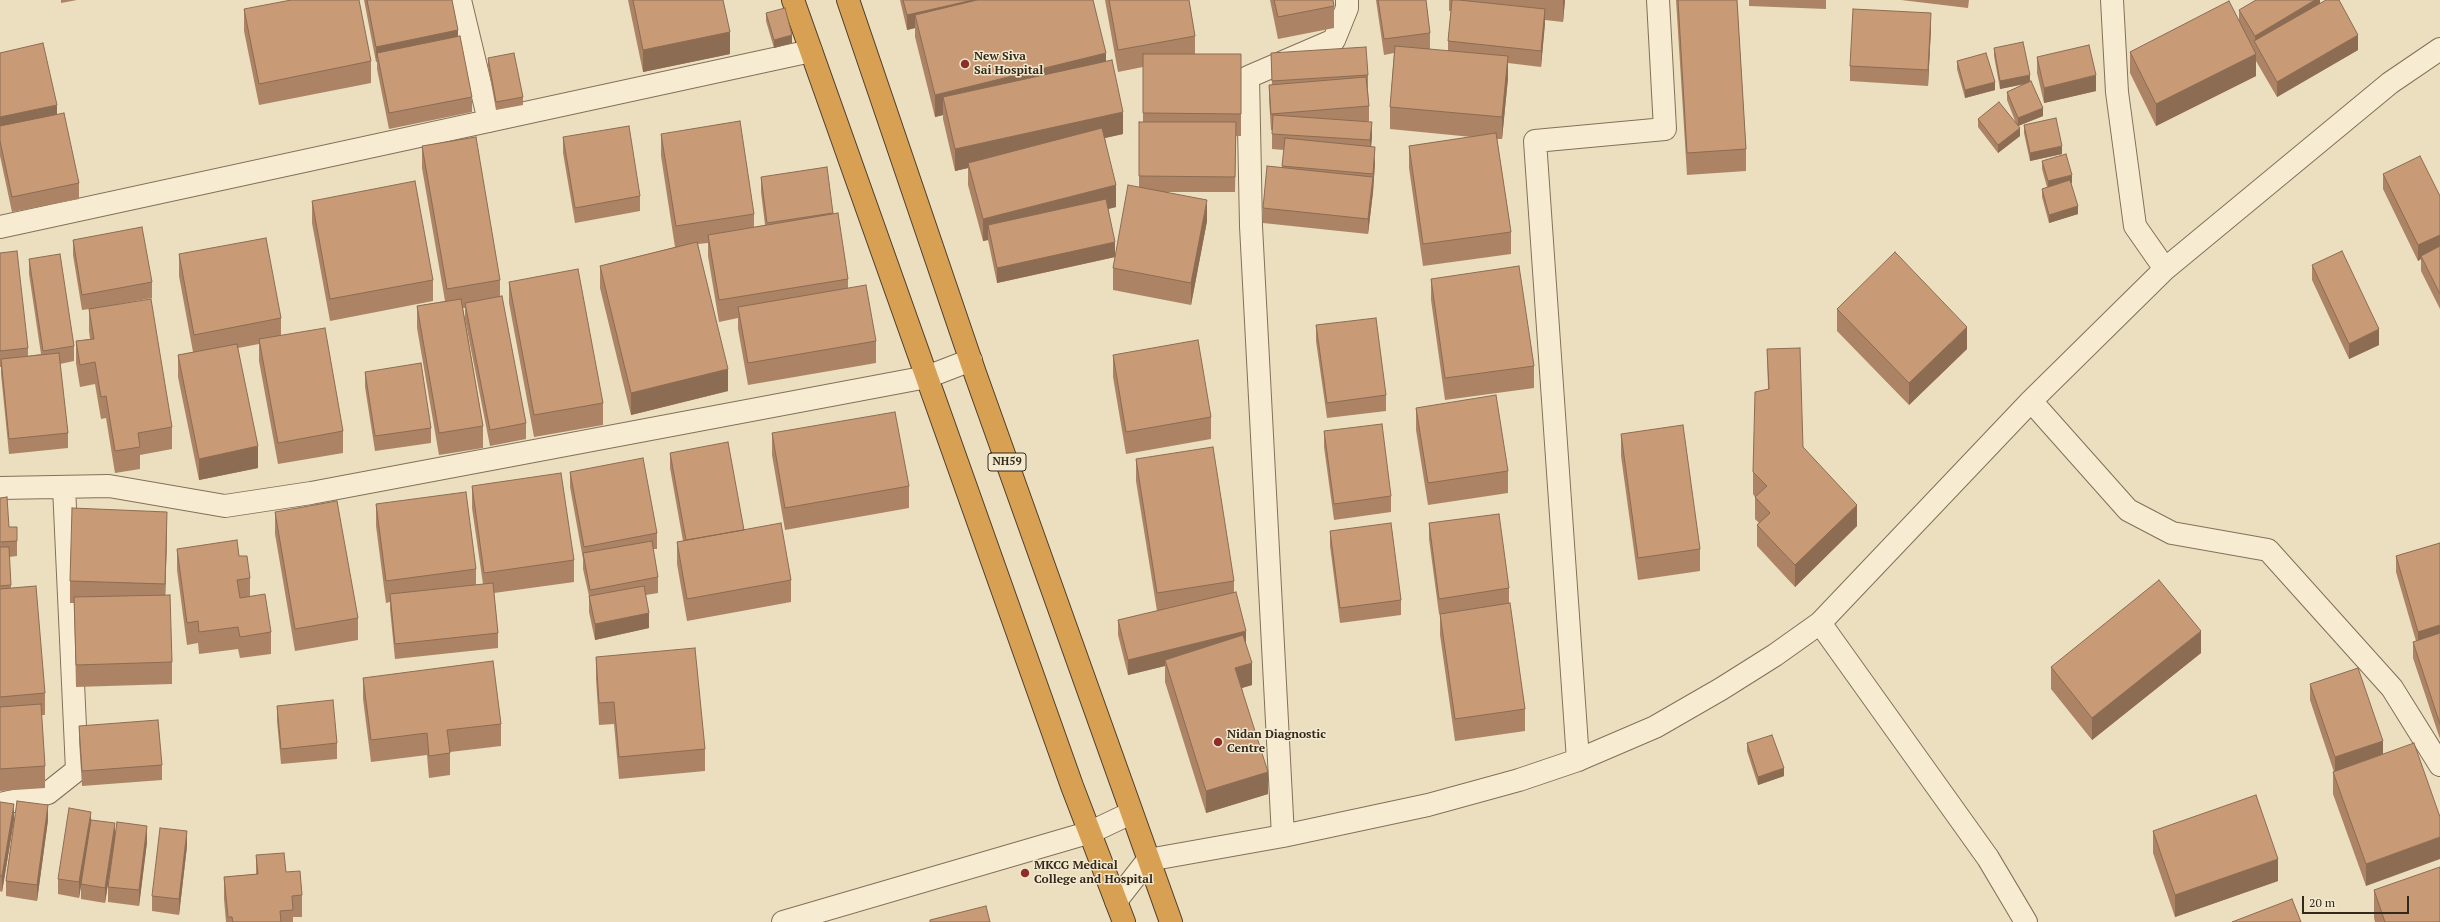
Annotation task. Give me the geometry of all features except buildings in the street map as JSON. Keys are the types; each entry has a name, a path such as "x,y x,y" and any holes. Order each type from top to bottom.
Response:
{"highway":[{"path":"793,0 1070,778 1124,922"},
{"name":"NH59","path":"848,0 971,360 1171,922"}],"street":[{"path":"460,0 489,121"},
{"path":"1283,836 1251,226 1248,77 1334,40 1347,8 1347,0"},
{"path":"1578,760 1535,141 1665,129 1658,0"},
{"path":"2112,0 2117,92 2135,226 2165,270"},
{"path":"1116,901 1148,860 1283,836 1428,805 1519,780 1578,760 1654,727 1708,697 1775,655 1820,623 2032,401 2165,270 2390,83 2440,49"},
{"path":"0,227 811,51"},
{"path":"0,488 109,486 225,506 312,493 927,377 971,360"},
{"path":"2032,401 2128,510 2172,533 2268,550 2392,688 2440,765"},
{"path":"0,804 48,793 77,770 64,487"},
{"path":"1820,623 1988,858 2026,922"},
{"path":"783,922 1091,832 1131,813"}],"place":[{"name":"New Siva Sai Hospital","path":"965,64"},
{"name":"Nidan Diagnostic Centre","path":"1218,742"},
{"name":"MKCG Medical College and Hospital","path":"1025,873"}]}
